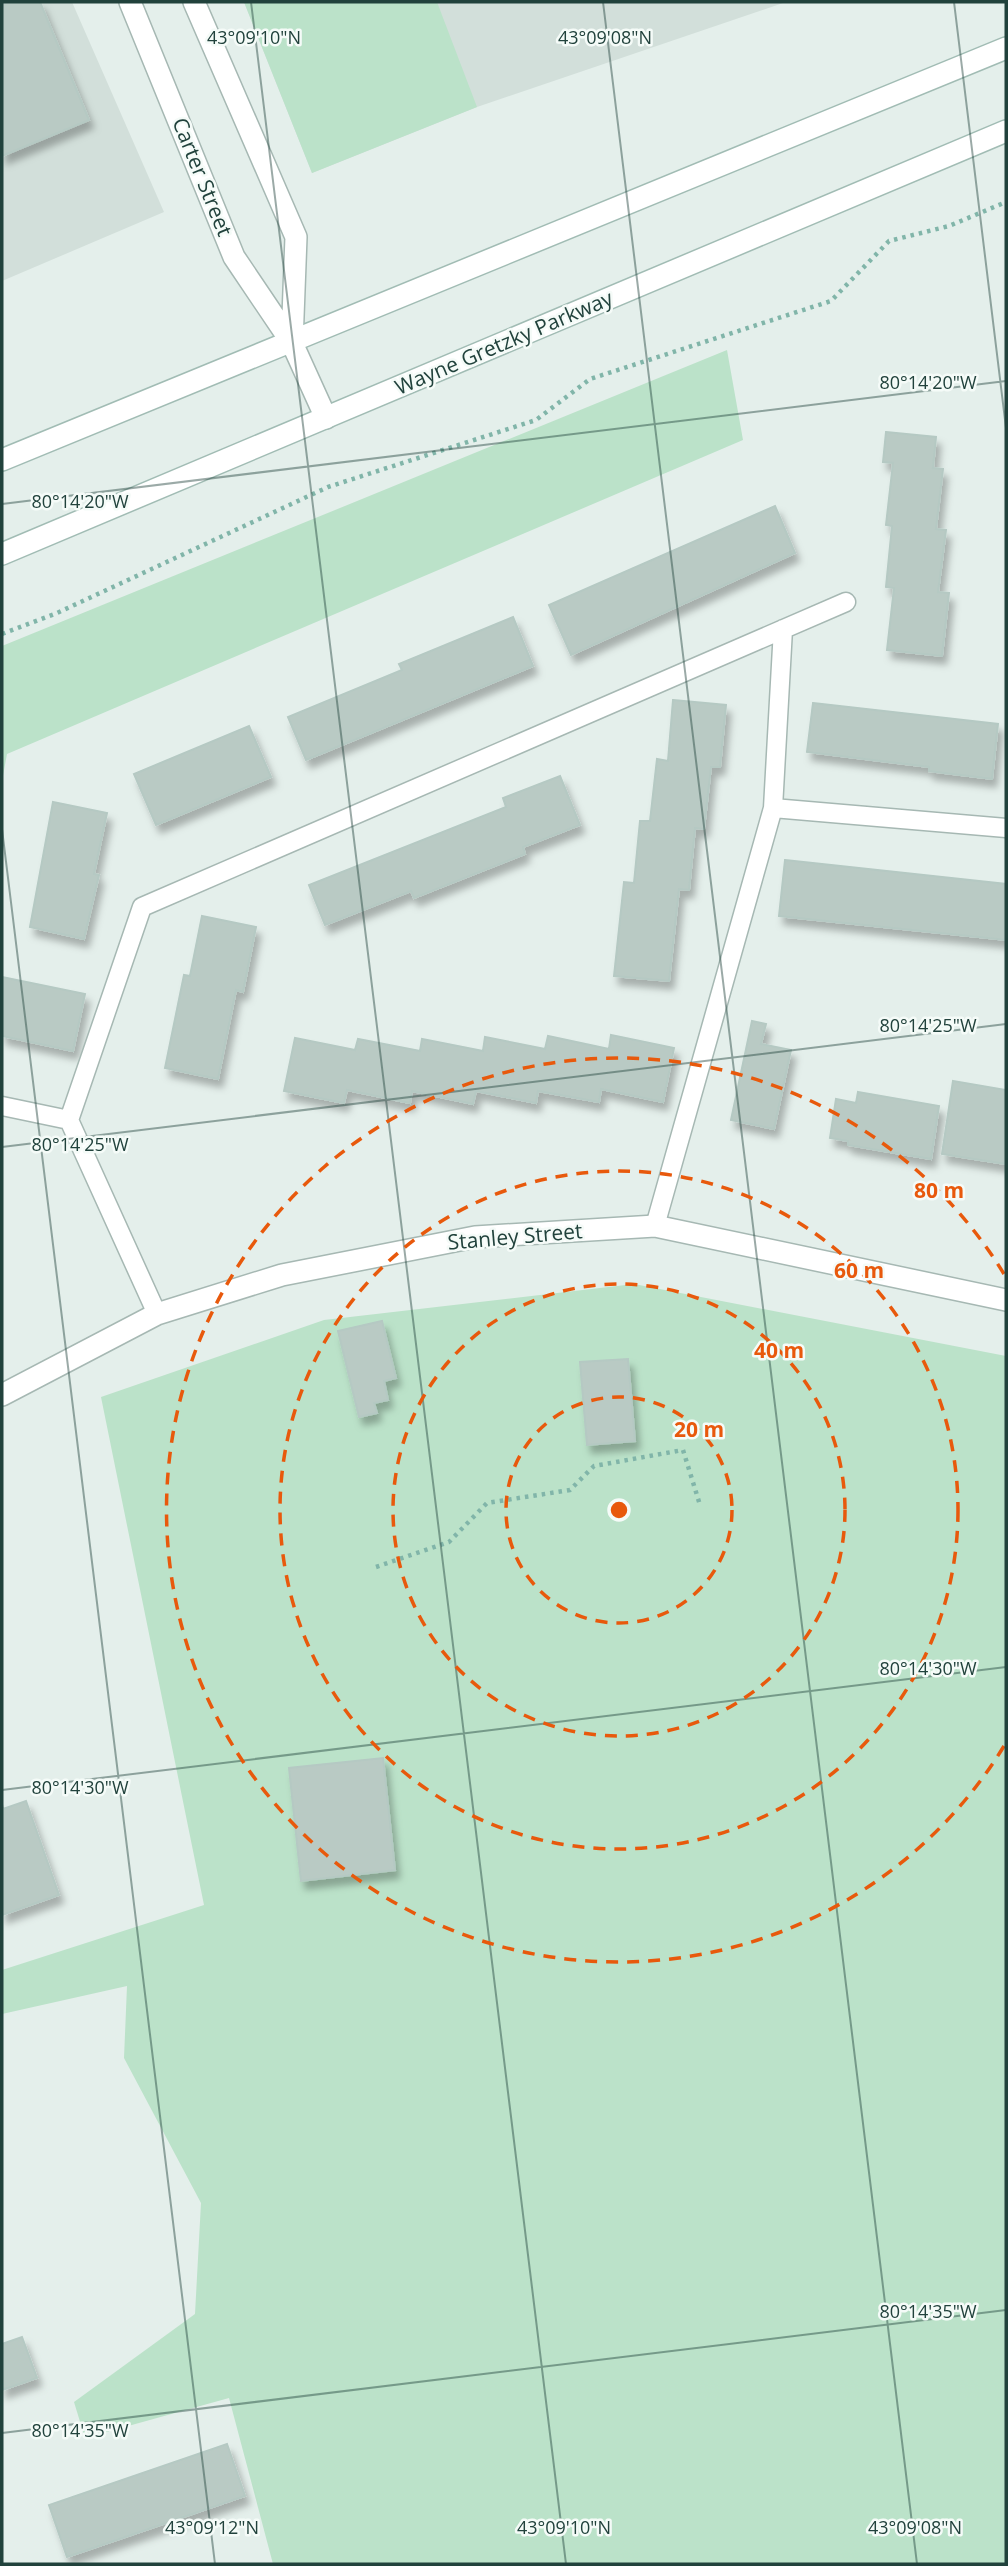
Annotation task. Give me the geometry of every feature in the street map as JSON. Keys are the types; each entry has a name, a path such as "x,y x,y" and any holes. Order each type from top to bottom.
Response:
{"main road":[{"name":"Carter Street","path":"130,2 234,257 292,343 326,418"},
{"name":"Carter Street","path":"194,2 296,237 292,343"},
{"path":"2,460 1006,48"},
{"name":"Wayne Gretzky Parkway","path":"2,554 1006,131"},
{"name":"Stanley Street","path":"2,1395 157,1314 282,1275 475,1237 655,1226 1006,1300"}],"lane":[{"path":"157,1314 69,1120 142,907 846,602"},
{"path":"655,1226 773,808 783,629"},
{"path":"773,808 1006,828"},
{"path":"2,1106 69,1120"}],"path":[{"path":"2,634 57,613 328,487 536,420 590,379 831,301 889,241 949,226 1006,202"},
{"path":"376,1567 449,1542 487,1503 570,1490 594,1466 683,1450 700,1505"}],"shaded area":[{"path":"2,2 72,2 164,212 2,281"},
{"path":"244,2 786,2 477,107 312,173"}],"green space":[{"path":"244,2 437,2 477,107 312,173"},
{"path":"727,350 743,440 7,754 2,781 2,646"},
{"path":"634,1284 1006,1356 1006,2564 273,2564 229,2398 85,2438 74,2402 195,2314 201,2203 124,2058 127,1986 2,2014 2,1970 204,1905 101,1397 324,1320"}],"building":[{"path":"2,2 40,2 89,120 2,156"},
{"path":"886,432 936,437 933,468 943,469 936,529 946,530 938,592 949,593 942,656 887,650 894,588 886,587 892,526 886,525 893,463 883,462"},
{"path":"775,506 795,553 571,655 549,605"},
{"path":"513,617 533,666 306,760 288,717 402,670 399,664"},
{"path":"673,700 726,705 720,767 711,767 704,829 695,828 689,890 679,889 669,981 614,976 624,882 634,883 640,821 650,821 657,759 668,761"},
{"path":"813,703 998,724 992,779 929,771 929,767 807,752"},
{"path":"249,726 271,777 156,825 134,774"},
{"path":"560,776 580,825 523,847 525,854 414,898 411,891 325,925 309,885 506,807 503,798"},
{"path":"53,802 107,813 94,874 99,875 84,939 30,927"},
{"path":"785,860 1006,884 1006,940 779,916"},
{"path":"202,916 256,927 243,992 236,990 218,1079 165,1068 184,975 190,976"},
{"path":"2,977 85,994 73,1051 2,1036"},
{"path":"752,1021 766,1024 761,1044 791,1050 774,1129 731,1120"},
{"path":"611,1035 674,1048 663,1102 601,1089 599,1102 538,1091 536,1103 476,1091 473,1104 412,1091 410,1103 347,1090 344,1103 284,1091 295,1038 355,1050 358,1039 420,1051 422,1039 483,1051 485,1037 545,1049 548,1036 609,1049"},
{"path":"953,1081 1006,1090 1006,1164 942,1154"},
{"path":"858,1092 939,1106 931,1159 848,1145 848,1141 830,1138 836,1099 856,1103"},
{"path":"382,1321 396,1378 384,1381 388,1400 374,1403 377,1413 359,1417 338,1331"},
{"path":"628,1359 635,1441 587,1445 580,1362"},
{"path":"383,1758 395,1870 301,1881 289,1768"},
{"path":"26,1801 59,1895 2,1915 2,1804 3,1809"},
{"path":"22,2337 37,2378 2,2390 2,2344"},
{"path":"227,2444 245,2496 67,2557 49,2505"}]}
